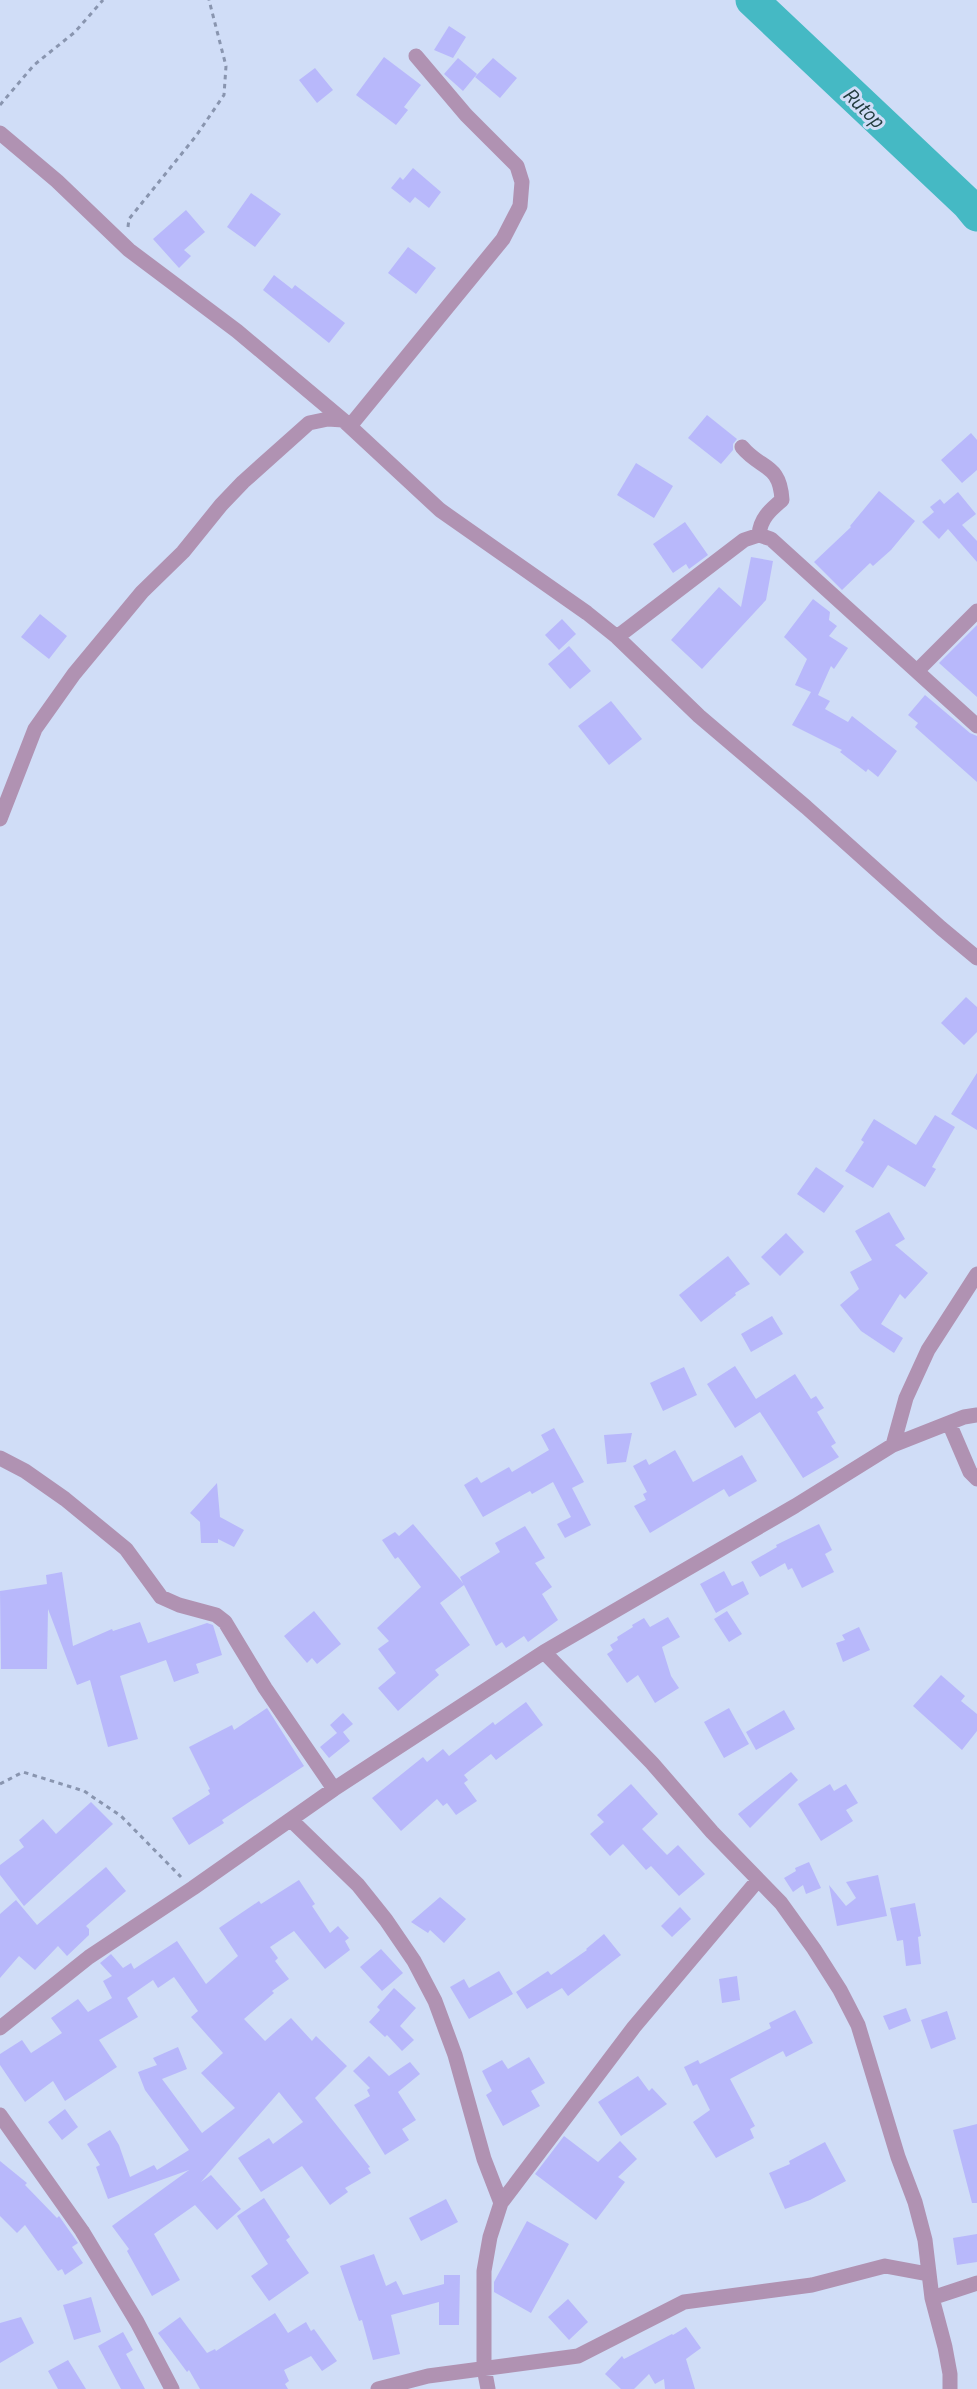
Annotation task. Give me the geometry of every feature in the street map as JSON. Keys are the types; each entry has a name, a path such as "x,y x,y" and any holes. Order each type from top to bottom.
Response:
{"street":[{"path":"346,423 503,239 520,206 522,182 517,166 466,115 416,56"},
{"path":"0,133 57,182 129,250 237,331 346,423 440,510 587,613 617,637 699,716 806,807 941,928 974,950"},
{"path":"0,819 35,729 74,674 134,601 183,552 243,482 309,423 328,419 346,423"},
{"path":"742,447 768,467 781,483 782,500 771,509 760,524 759,536"},
{"path":"617,637 744,540 759,536 771,539 977,726"},
{"path":"917,671 977,612"},
{"path":"892,1445 906,1398 928,1350 977,1274"},
{"path":"0,2028 89,1957 193,1888 334,1789 543,1652 795,1506 892,1445 964,1417 977,1415"},
{"path":"949,1423 970,1472 977,1479"},
{"path":"0,1458 25,1471 65,1499 126,1549 161,1597 179,1605 216,1615 225,1622 265,1688 334,1789"},
{"path":"543,1652 652,1763 781,1903 814,1949 858,2025 895,2146 915,2202 924,2240 932,2298 945,2347 950,2389"},
{"path":"291,1820 358,1885 414,1961 435,2001 451,2044 484,2159 501,2203"},
{"path":"488,2389 484,2368 484,2271 490,2237 501,2203 634,2027 758,1880"},
{"path":"0,2115 82,2231 137,2322 172,2389"},
{"path":"378,2389 428,2376 578,2356 684,2302 812,2285 885,2266 928,2274"},
{"path":"932,2298 977,2283"}],"path":[{"path":"0,105 34,65 75,32 103,0"},
{"path":"129,250 129,219 196,136 224,95 226,66 209,0"},
{"path":"0,1784 23,1772 84,1791 121,1816 193,1888"}],"building":[{"path":"449,26 466,37 453,58 434,50"},
{"path":"384,57 421,85 404,107 408,110 396,125 356,95"},
{"path":"458,58 477,74 463,91 444,74"},
{"path":"493,58 517,78 500,98 475,77"},
{"path":"315,68 333,90 317,103 299,80"},
{"path":"413,168 441,192 429,208 415,197 410,203 391,188 400,177 403,180"},
{"path":"251,193 281,214 255,247 227,227"},
{"path":"186,210 205,232 184,250 191,256 179,268 153,239"},
{"path":"408,247 436,268 416,294 388,273"},
{"path":"274,275 292,289 295,285 345,323 329,343 263,290"},
{"path":"707,415 737,439 733,444 733,450 721,464 688,438"},
{"path":"971,433 977,440 977,470 962,483 941,460"},
{"path":"636,463 673,486 654,518 617,495"},
{"path":"879,491 915,521 891,550 873,566 870,563 842,590 814,562 851,527"},
{"path":"958,492 976,514 962,525 977,541 977,562 948,529 939,539 922,522 934,512 930,507 940,499 944,504"},
{"path":"685,522 708,555 689,569 686,564 673,573 653,544"},
{"path":"751,557 773,561 766,600 702,669 671,640 719,587 741,607"},
{"path":"813,599 830,612 829,620 837,626 829,636 848,648 834,669 831,666 818,695 830,701 825,709 848,722 852,716 897,751 878,777 868,769 866,772 840,752 842,750 792,725 811,692 795,685 807,659 784,637"},
{"path":"40,614 67,636 49,659 21,637"},
{"path":"562,619 576,634 559,650 545,635"},
{"path":"977,625 977,697 939,663"},
{"path":"569,646 591,671 570,689 548,664"},
{"path":"925,695 970,733 977,736 977,782 915,727 918,723 908,715"},
{"path":"611,701 642,739 609,765 578,726"},
{"path":"966,997 977,1007 977,1032 964,1045 941,1023"},
{"path":"977,1073 977,1130 951,1114"},
{"path":"935,1115 955,1127 932,1167 936,1169 925,1187 888,1165 873,1188 845,1171 864,1142 861,1140 874,1119 916,1145"},
{"path":"816,1167 844,1186 824,1213 797,1194"},
{"path":"889,1212 905,1239 895,1245 928,1273 905,1299 900,1294 881,1324 903,1338 894,1353 861,1331 840,1305 859,1289 850,1272 872,1260 855,1231"},
{"path":"786,1233 804,1252 780,1276 761,1257"},
{"path":"728,1256 750,1284 735,1293 736,1295 701,1322 679,1295"},
{"path":"772,1316 783,1334 751,1352 741,1334"},
{"path":"735,1366 756,1399 795,1374 811,1399 816,1396 824,1408 817,1412 836,1443 831,1446 839,1457 803,1478 760,1412 735,1428 707,1384"},
{"path":"684,1367 697,1395 663,1411 650,1383"},
{"path":"554,1428 584,1482 572,1488 591,1525 565,1538 557,1524 571,1517 553,1482 532,1494 530,1491 483,1517 464,1485 477,1477 481,1483 509,1467 512,1472 549,1450 541,1435"},
{"path":"632,1433 626,1462 607,1464 604,1435"},
{"path":"675,1450 693,1482 742,1455 757,1481 729,1497 724,1489 650,1533 634,1506 646,1500 643,1494 647,1492 633,1466 646,1459 649,1465"},
{"path":"217,1483 220,1517 244,1530 234,1547 218,1539 218,1543 201,1543 200,1522 190,1513"},
{"path":"413,1524 463,1583 460,1577 500,1552 495,1543 525,1526 545,1558 535,1563 552,1587 542,1594 558,1620 528,1642 524,1636 506,1648 502,1642 496,1646 464,1585 440,1603 470,1645 435,1670 439,1675 398,1711 378,1688 396,1673 378,1649 389,1641 377,1628 421,1587 398,1557 395,1559 382,1540 395,1532 399,1536"},
{"path":"819,1524 832,1550 825,1554 834,1572 802,1588 792,1568 788,1570 785,1563 760,1577 751,1562 777,1547 776,1545"},
{"path":"724,1571 732,1586 743,1581 749,1594 716,1613 700,1584"},
{"path":"62,1572 73,1646 112,1629 113,1631 140,1622 148,1643 207,1623 213,1625 222,1655 196,1664 199,1673 174,1682 166,1660 120,1676 138,1739 108,1747 90,1680 77,1685 48,1609 47,1669 1,1669 0,1591 47,1584 46,1575"},
{"path":"314,1611 341,1644 317,1664 312,1658 307,1663 284,1636"},
{"path":"727,1611 742,1634 729,1642 714,1619"},
{"path":"668,1617 680,1637 662,1647 671,1676 679,1688 655,1703 638,1675 627,1683 607,1654 613,1650 610,1645 618,1640 617,1637 633,1627 632,1625 644,1618 650,1627"},
{"path":"859,1627 870,1650 843,1662 836,1643 845,1640 842,1635"},
{"path":"941,1675 965,1696 961,1701 977,1714 977,1731 962,1750 913,1706"},
{"path":"526,1702 543,1725 496,1760 491,1754 464,1775 468,1780 464,1783 477,1801 456,1815 447,1803 443,1806 437,1799 401,1831 372,1798 423,1757 427,1762 443,1749 449,1756 493,1722 495,1725"},
{"path":"267,1708 304,1766 222,1820 224,1823 189,1845 172,1818 210,1794 208,1790 210,1789 189,1747 232,1725 234,1730"},
{"path":"729,1708 749,1744 724,1758 704,1722"},
{"path":"784,1710 795,1729 756,1750 746,1732"},
{"path":"343,1713 353,1724 343,1732 350,1741 329,1758 320,1747 337,1733 330,1725"},
{"path":"791,1772 798,1780 750,1828 738,1814"},
{"path":"631,1784 658,1814 642,1829 667,1855 678,1845 705,1874 679,1896 651,1866 646,1870 623,1844 610,1856 590,1834 604,1822 597,1815"},
{"path":"830,1784 834,1791 846,1784 858,1803 846,1810 853,1821 821,1841 798,1804"},
{"path":"91,1802 113,1824 24,1906 0,1875 0,1865 24,1847 19,1840 43,1819 56,1834"},
{"path":"809,1862 821,1888 806,1894 803,1885 793,1892 784,1878 796,1871 795,1868"},
{"path":"106,1867 126,1891 86,1926 89,1929 89,1935 67,1956 58,1946 35,1970 19,1956 0,1978 0,1914 16,1900 37,1925"},
{"path":"878,1875 887,1916 837,1926 829,1885 846,1906 856,1898 846,1882"},
{"path":"299,1880 315,1904 312,1906 330,1933 338,1926 349,1938 345,1941 350,1950 325,1969 294,1931 270,1947 278,1958 275,1961 289,1979 272,1991 274,1993 244,2019 265,2041 291,2018 312,2041 316,2036 347,2066 315,2098 370,2167 368,2168 371,2173 345,2188 348,2192 330,2205 302,2166 261,2192 238,2158 269,2138 273,2144 303,2122 279,2092 201,2182 211,2175 241,2209 217,2230 195,2205 154,2234 180,2280 152,2296 127,2251 129,2249 112,2226 189,2170 108,2199 96,2167 100,2165 87,2144 110,2130 119,2145 130,2177 154,2165 157,2170 189,2150 145,2090 138,2072 157,2065 153,2058 178,2047 187,2069 162,2079 202,2133 235,2108 201,2073 223,2053 191,2017 198,2011 174,1977 158,1988 153,1980 127,1998 138,2017 99,2040 117,2067 65,2101 53,2081 25,2102 0,2065 0,2054 22,2040 31,2053 62,2033 51,2018 78,1999 88,2012 112,1998 103,1981 112,1976 100,1963 111,1954 123,1968 131,1963 134,1969 177,1941 206,1984 238,1956 219,1928 259,1901 261,1904"},
{"path":"440,1897 466,1919 444,1943 430,1930 428,1933 411,1922"},
{"path":"915,1903 921,1936 918,1937 921,1964 906,1966 903,1940 897,1941 890,1908"},
{"path":"680,1907 691,1919 672,1937 661,1926"},
{"path":"604,1934 621,1955 568,1996 562,1988 527,2009 516,1992 548,1971 551,1975 587,1950"},
{"path":"381,1949 403,1973 382,1991 360,1967"},
{"path":"499,1971 513,1994 469,2019 450,1987 464,1979 469,1988"},
{"path":"737,1976 740,2000 722,2003 719,1979"},
{"path":"394,1988 416,2008 400,2026 414,2040 402,2051 387,2035 385,2037 369,2022 380,2010 377,2007"},
{"path":"906,2008 911,2021 889,2030 883,2016"},
{"path":"795,2010 813,2043 786,2057 783,2051 730,2079 755,2126 750,2129 754,2138 716,2158 693,2122 710,2110 697,2084 693,2086 684,2067 698,2060 700,2064 771,2028 769,2023"},
{"path":"947,2011 956,2039 931,2049 921,2020"},
{"path":"369,2056 389,2076 410,2062 420,2074 398,2092 416,2120 402,2129 409,2140 385,2155 354,2105 370,2096 367,2090 370,2088 353,2071"},
{"path":"529,2057 545,2083 531,2091 540,2106 503,2126 486,2095 492,2091 482,2071 502,2060 508,2069"},
{"path":"638,2076 649,2091 652,2088 667,2104 621,2136 598,2102"},
{"path":"65,2109 78,2127 62,2140 48,2122"},
{"path":"977,2124 977,2203 972,2203 953,2130"},
{"path":"564,2136 598,2162 620,2141 637,2159 618,2177 625,2182 596,2220 535,2174"},
{"path":"825,2142 846,2181 810,2200 785,2209 769,2173 790,2164 789,2161"},
{"path":"0,2161 27,2183 25,2185 57,2218 59,2216 78,2243 72,2247 83,2263 65,2275 62,2269 58,2271 25,2225 17,2233 0,2216"},
{"path":"264,2198 290,2237 286,2240 309,2273 269,2301 251,2276 268,2264 237,2216"},
{"path":"446,2199 458,2222 421,2241 409,2218"},
{"path":"527,2221 569,2244 531,2313 494,2292 494,2282"},
{"path":"977,2234 977,2262 957,2265 953,2238"},
{"path":"374,2254 386,2286 396,2281 403,2295 444,2284 444,2275 460,2275 459,2325 439,2325 439,2302 391,2315 400,2354 373,2360 362,2320 359,2321 340,2266"},
{"path":"91,2297 101,2332 74,2340 63,2305"},
{"path":"568,2299 588,2322 569,2340 548,2317"},
{"path":"275,2313 288,2333 306,2322 311,2331 314,2329 337,2361 322,2371 311,2356 284,2370 289,2381 285,2384 288,2389 200,2389 189,2370 187,2372 158,2333 180,2317 207,2353 215,2349 216,2351"},
{"path":"21,2317 34,2343 0,2363 0,2323"},
{"path":"686,2327 701,2348 686,2359 695,2389 665,2389 664,2379 655,2384 649,2374 634,2389 621,2389 605,2374 622,2356 624,2359"},
{"path":"123,2332 133,2350 126,2354 145,2389 121,2389 98,2346"},
{"path":"68,2360 86,2389 58,2389 48,2371"}],"waterway":[{"name":"Rutop","path":"752,0 977,215"}]}
